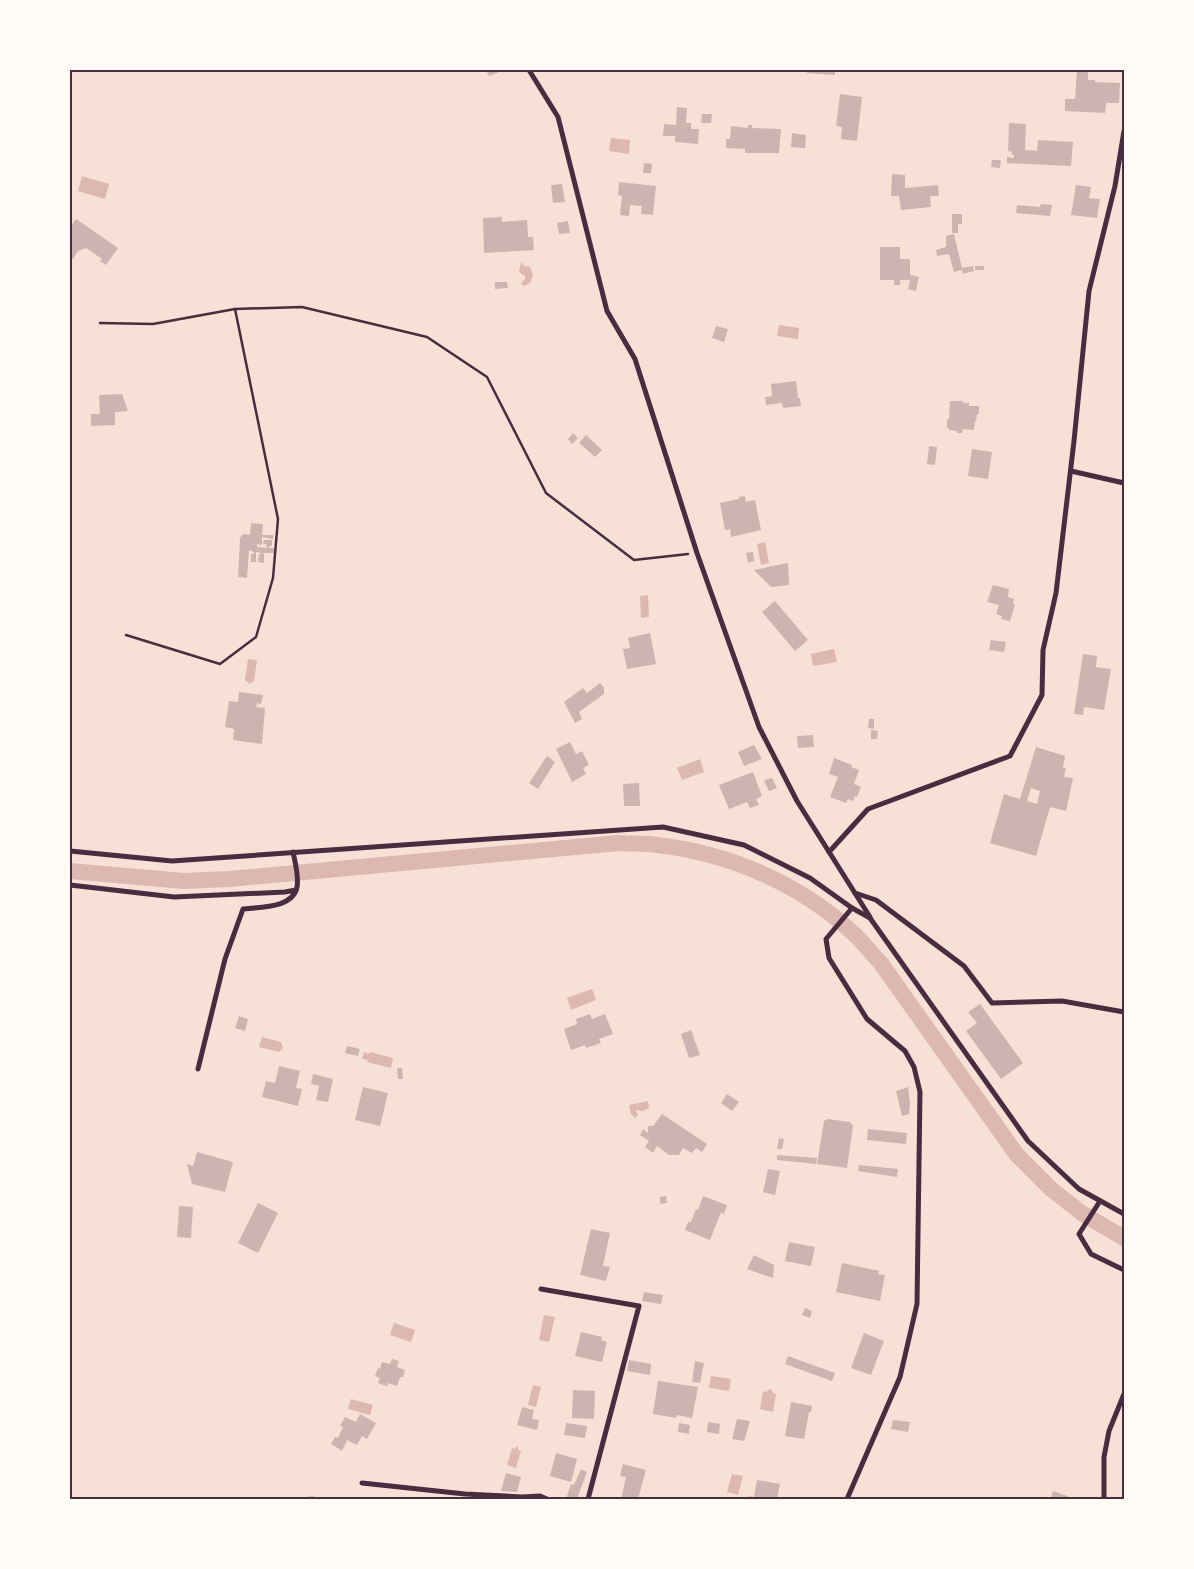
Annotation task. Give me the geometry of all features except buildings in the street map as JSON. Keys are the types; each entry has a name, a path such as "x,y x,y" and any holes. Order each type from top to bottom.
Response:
{"street":[{"path":"529,70 558,117 607,311 635,359 697,553 759,727 797,801 870,918 1028,1141 1079,1190 1124,1214"},
{"path":"829,852 868,809 1010,756 1042,694 1043,650 1056,593 1071,471 1089,291 1115,186 1124,131"},
{"path":"1071,471 1124,484"},
{"path":"70,851 172,860 663,827 744,845 810,878 852,908 870,918"},
{"path":"198,1069 202,1045 225,959 244,909 288,902 297,888 294,852"},
{"path":"70,885 174,897 285,892 297,888"},
{"path":"855,893 876,900 964,966 992,1003 1062,1001 1124,1012"},
{"path":"848,1499 900,1377 918,1304 920,1092 914,1067 905,1052 867,1019 829,958 826,939 852,908"},
{"path":"1100,1201 1079,1234 1091,1254 1124,1270"},
{"path":"541,1289 639,1306 588,1499"},
{"path":"1104,1499 1104,1457 1109,1431 1124,1394"},
{"path":"362,1483 465,1494 540,1496 546,1499"}],"path":[{"path":"100,323 153,324 235,309 302,307 427,337 487,377 546,493 634,560 697,553"},
{"path":"126,636 220,664 256,636 273,578 278,519 235,309"}],"shaded area":[{"path":"611,138 630,140 629,154 609,151"},
{"path":"82,176 109,184 105,199 78,191"},
{"path":"521,262 524,266 530,267 533,275 530,283 524,286 521,284 525,276 519,272"},
{"path":"779,325 799,328 798,339 777,336"},
{"path":"765,542 769,563 761,565 757,544"},
{"path":"648,595 649,617 641,618 640,596"},
{"path":"834,649 837,662 813,666 811,654"},
{"path":"248,659 257,660 254,681 250,684 245,680"},
{"path":"700,759 704,772 682,780 677,768"},
{"path":"592,989 596,1000 571,1010 567,998"},
{"path":"262,1037 281,1042 283,1048 279,1052 259,1047"},
{"path":"364,1052 393,1058 391,1068 367,1062 368,1060 362,1059"},
{"path":"648,1101 649,1108 643,1111 636,1110 638,1115 635,1118 631,1114 629,1105"},
{"path":"544,1315 555,1317 549,1342 539,1340"},
{"path":"394,1323 415,1330 411,1342 390,1335"},
{"path":"711,1376 731,1379 729,1391 709,1388"},
{"path":"533,1385 541,1387 536,1407 528,1405"},
{"path":"769,1389 776,1394 773,1412 760,1409 763,1391 766,1392"},
{"path":"351,1399 373,1405 370,1415 348,1409"},
{"path":"516,1446 521,1451 516,1468 507,1465 512,1448 515,1449"},
{"path":"732,1474 743,1476 738,1495 727,1492"}],"waterway":[{"path":"70,871 184,881 229,879 619,843 652,844 684,849 737,863 763,874 811,900 857,937 880,962 1017,1155 1051,1189 1083,1214 1124,1238"}]}
